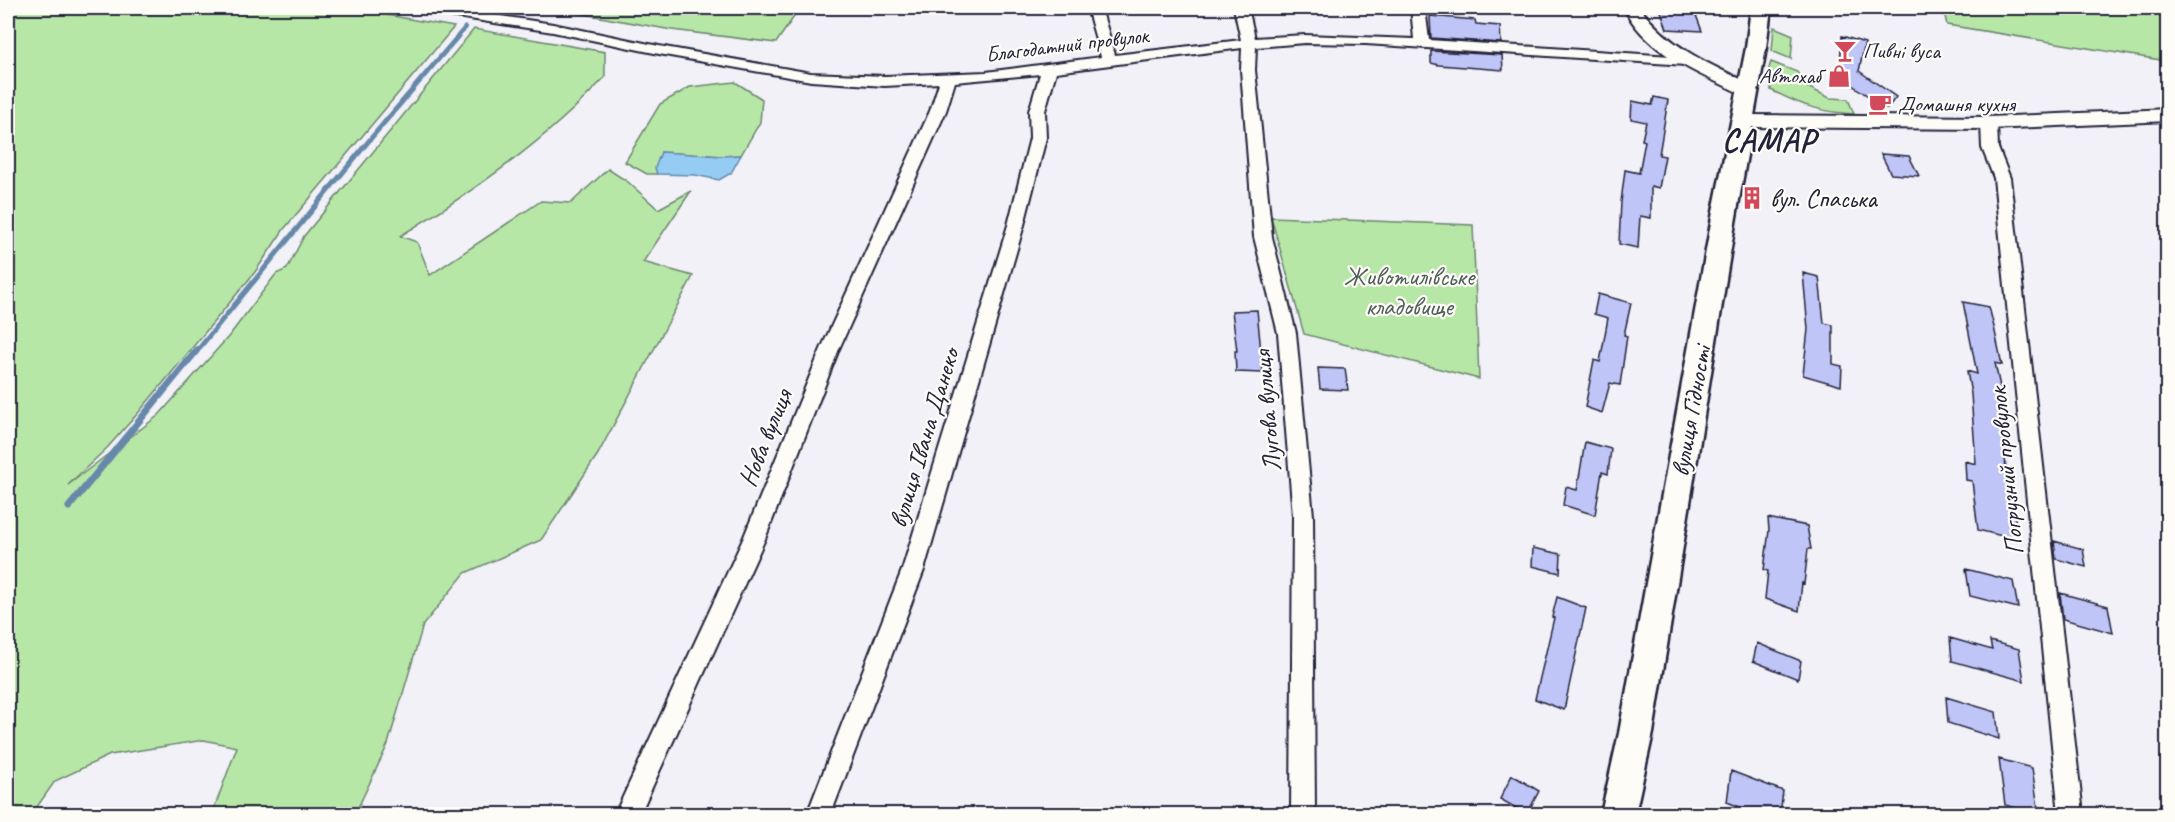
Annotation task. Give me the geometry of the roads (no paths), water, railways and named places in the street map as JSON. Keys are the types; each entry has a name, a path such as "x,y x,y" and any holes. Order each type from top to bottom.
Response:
{"main road":[{"name":"вулиця Гідності","path":"1618,814 1638,722 1741,121 1749,90 1761,8"}],"street":[{"name":"Благодатний провулок","path":"425,8 553,28 670,53 811,77 885,81 948,79 1049,69 1249,43 1305,39 1422,43 1686,61"},
{"path":"1094,8 1110,62"},
{"name":"Лугова вулиця","path":"1241,8 1249,43 1248,70 1263,237 1287,333 1303,516 1303,814"},
{"path":"1418,8 1422,43"},
{"path":"1632,8 1643,26 1655,39 1686,61 1749,90"},
{"name":"вулиця Івана Данеко","path":"819,814 913,570 1016,225 1038,138 1037,111 1049,69"},
{"name":"Нова вулиця","path":"627,814 754,539 830,349 938,111 948,79"},
{"path":"1741,121 1989,123 2168,115"},
{"name":"Погрузний провулок","path":"1989,123 1990,148 2001,178 2071,814"}],"water":[{"path":"661,152 741,155 731,173 719,180 695,175 657,174 655,168"}],"waterway":[{"path":"196,352 372,137 465,28"},
{"path":"69,507 197,350"}],"place":[{"name":"Пивні вуса","path":"1845,51"},
{"name":"Автохаб","path":"1839,76"},
{"name":"Домашня кухня","path":"1880,104"},
{"name":"вул. Спаська","path":"1752,198"}],"district":[{"name":"САМАР","path":"1769,140"}],"park label":[{"name":"Животилівське кладовище","path":"1409,291"}]}
